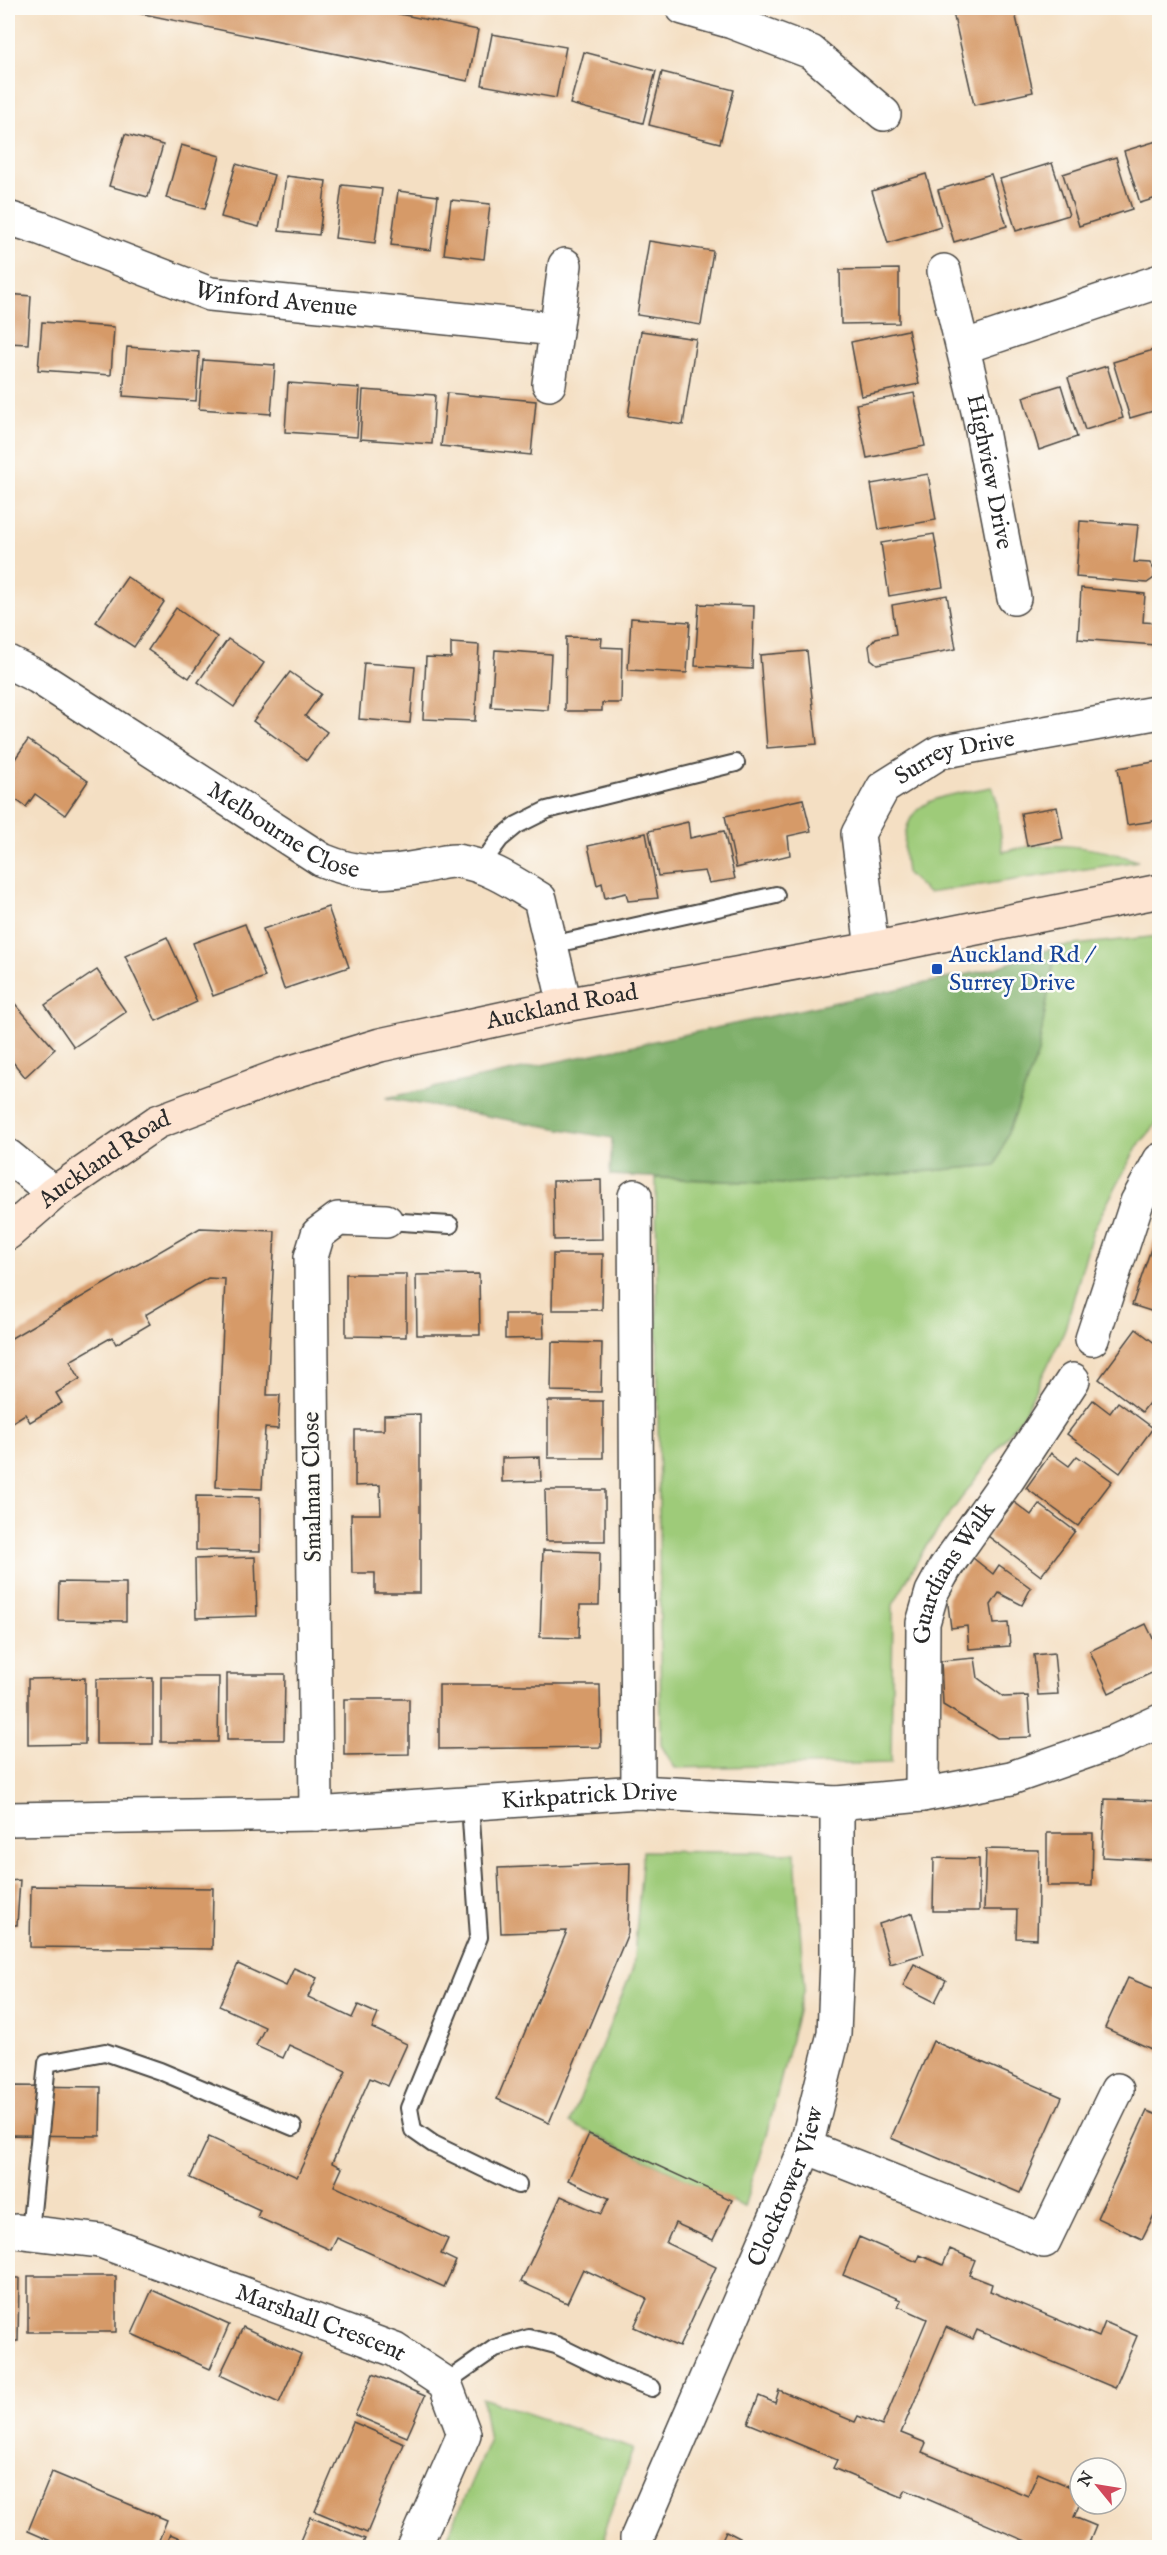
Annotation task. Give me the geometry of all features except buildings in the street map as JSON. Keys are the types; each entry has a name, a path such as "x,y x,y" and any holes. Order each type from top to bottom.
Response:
{"street":[{"path":"683,8 733,15 812,52 884,114"},
{"name":"Winford Avenue","path":"8,218 40,228 210,294 555,328"},
{"path":"549,384 565,265"},
{"name":"Highview Drive","path":"944,271 963,346 1014,598"},
{"path":"963,346 1160,281"},
{"name":"Melbourne Close","path":"8,662 38,677 322,860 345,870 386,874 454,861 480,866 506,878 540,899 566,1005"},
{"name":"Surrey Drive","path":"872,949 858,834 883,788 940,752 1160,712"},
{"name":"Auckland Road","path":"8,1233 54,1193 157,1122 282,1075 380,1046 566,1005 872,949 1160,891"},
{"path":"8,1156 54,1193"},
{"path":"1092,1339 1137,1202 1160,1160"},
{"path":"635,1196 638,1792"},
{"name":"Smalman Close","path":"316,1814 311,1257 318,1234 338,1219 386,1221"},
{"name":"Guardians Walk","path":"922,1795 923,1623 932,1592 945,1568 1008,1479 1073,1380"},
{"name":"Kirkpatrick Drive","path":"8,1819 316,1814 638,1792 837,1803 922,1795 1011,1778 1114,1742 1160,1721"},
{"name":"Clocktower View","path":"638,2547 637,2538 674,2450 807,2147 834,2034 837,1960 837,1803"},
{"path":"807,2147 1044,2241 1117,2090"},
{"name":"Marshall Crescent","path":"23,2232 100,2241 395,2350 446,2383"},
{"path":"414,2547 464,2434 446,2383"}],"lane":[{"path":"480,866 500,839 517,825 547,810 736,763"},
{"path":"551,945 776,895"},
{"path":"386,1221 450,1225"},
{"path":"470,1805 479,1937 408,2108 413,2130 433,2144 518,2185"},
{"path":"23,2232 47,2063 105,2052 160,2071 293,2127"},
{"path":"446,2383 495,2348 529,2338 556,2345 609,2371 652,2388"}],"green space":[{"path":"992,787 996,798 1003,852 1037,846 1071,846 1138,861 928,893 906,873 904,848 906,829 913,816 922,806 936,799"},
{"path":"1159,936 1159,1121 1137,1147 1093,1230 1064,1332 1024,1413 924,1549 893,1605 891,1763 675,1768 661,1745 656,1178 786,1184 996,1165 1038,1053 1056,947"},
{"path":"1056,947 1038,1053 996,1165 786,1184 610,1175 612,1138 386,1098 992,969"},
{"path":"643,1851 795,1853 804,1988 771,2118 744,2207 570,2123 633,1968"},
{"path":"482,2398 633,2449 606,2526 605,2547 443,2547 489,2441"}],"place":[{"name":"Auckland Rd / Surrey Drive","path":"937,969"}]}
